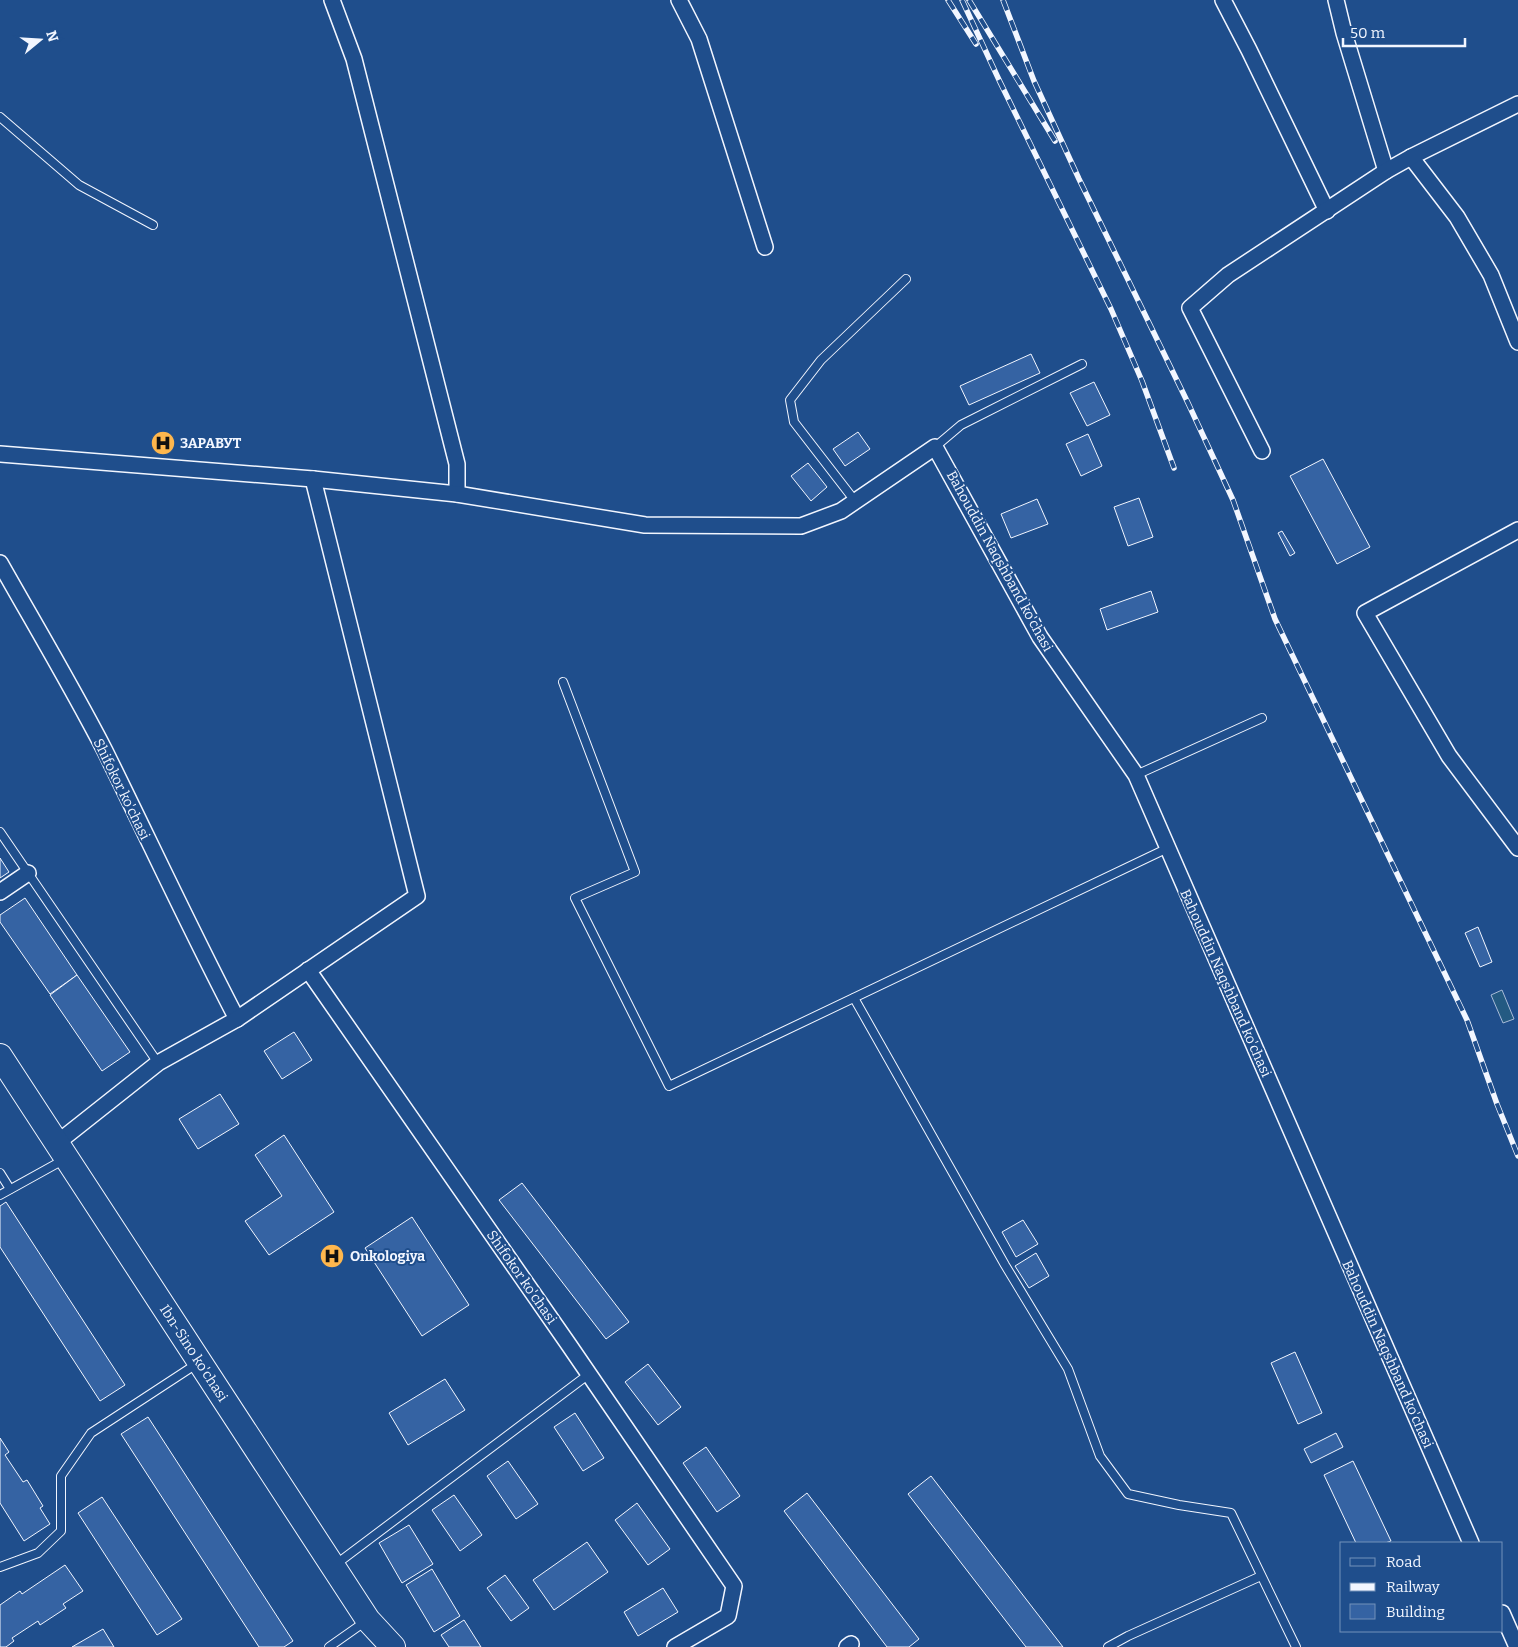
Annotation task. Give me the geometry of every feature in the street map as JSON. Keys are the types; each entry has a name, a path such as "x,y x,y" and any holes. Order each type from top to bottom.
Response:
{"main road":[{"name":"Ibn-Sino ko'chasi","path":"0,1056 368,1620 393,1647"}],"street":[{"path":"332,0 357,69 457,464 457,494"},
{"path":"678,0 699,39 765,247"},
{"path":"1223,0 1327,211"},
{"path":"1336,0 1344,33 1386,171"},
{"path":"1262,451 1190,308 1228,275 1386,171 1411,156 1518,104"},
{"path":"1411,156 1457,217 1491,275 1518,342"},
{"path":"0,454 313,479 457,494 646,525 801,526 841,511 935,447"},
{"name":"Bahouddin Naqshband ko'chasi","path":"935,447 1040,637 1136,775 1471,1542"},
{"path":"62,1150 158,1063 237,1019 417,896 313,479"},
{"path":"1518,530 1365,613 1449,756 1518,848"},
{"name":"Shifokor ko'chasi","path":"0,563 104,750 204,956 237,1019"},
{"path":"0,892 28,873"},
{"name":"Shifokor ko'chasi","path":"308,970 734,1586 728,1616 675,1647"},
{"path":"1503,1615 1516,1647"}],"lane":[{"path":"0,117 79,185 154,224"},
{"path":"856,501 794,422 790,400 821,360 906,279"},
{"path":"935,447 960,425 1082,364"},
{"path":"563,682 635,872 575,898 669,1086 1168,848"},
{"path":"1136,775 1262,718"},
{"path":"0,832 158,1063"},
{"path":"854,998 1005,1265 1068,1369 1100,1456 1128,1494 1179,1505 1231,1513 1296,1647"},
{"path":"0,1195 62,1150"},
{"path":"0,1173 10,1189"},
{"path":"0,1567 38,1553 61,1531 61,1476 91,1433 200,1362"},
{"path":"333,1566 589,1374"},
{"path":"1108,1647 1262,1576"},
{"path":"329,1647 368,1620"}],"shaded area":[{"path":"1502,990 1514,1019 1503,1023 1491,995"}],"building":[{"path":"1031,354 1040,373 969,405 960,386"},
{"path":"1094,382 1110,415 1087,426 1070,393"},
{"path":"858,432 870,449 845,466 833,449"},
{"path":"1088,434 1102,466 1081,476 1066,444"},
{"path":"1323,459 1370,547 1337,564 1290,476"},
{"path":"808,463 827,487 811,501 791,476"},
{"path":"1139,498 1153,537 1128,546 1114,507"},
{"path":"1037,499 1048,524 1011,538 1001,514"},
{"path":"1282,531 1295,553 1290,556 1278,533"},
{"path":"1151,591 1158,612 1107,630 1100,609"},
{"path":"0,858 9,872 0,878"},
{"path":"25,898 77,975 50,994 0,922 0,915"},
{"path":"1478,927 1492,962 1480,967 1465,933"},
{"path":"77,975 130,1052 102,1071 50,995"},
{"path":"294,1032 312,1060 282,1079 264,1051"},
{"path":"220,1094 239,1124 198,1149 179,1119"},
{"path":"284,1135 334,1212 269,1255 245,1221 282,1196 255,1155"},
{"path":"522,1183 629,1322 606,1339 499,1200"},
{"path":"6,1202 125,1385 100,1401 0,1247 0,1206"},
{"path":"412,1217 469,1305 422,1336 365,1248"},
{"path":"1023,1220 1038,1244 1016,1257 1002,1232"},
{"path":"1036,1253 1049,1276 1029,1288 1015,1266"},
{"path":"1295,1352 1322,1413 1298,1424 1271,1363"},
{"path":"648,1364 681,1407 658,1425 625,1382"},
{"path":"445,1379 465,1410 408,1445 389,1413"},
{"path":"575,1413 604,1458 583,1471 554,1427"},
{"path":"148,1417 293,1641 284,1647 259,1647 121,1434"},
{"path":"1336,1433 1343,1447 1311,1463 1304,1449"},
{"path":"0,1438 9,1452 5,1455 23,1482 27,1480 43,1506 40,1508 50,1524 24,1541 0,1503"},
{"path":"706,1447 740,1496 717,1512 683,1463"},
{"path":"508,1461 538,1504 516,1519 487,1476"},
{"path":"1353,1461 1391,1541 1356,1542 1324,1475"},
{"path":"931,1476 1063,1647 1026,1647 908,1494"},
{"path":"807,1493 919,1639 909,1647 887,1647 784,1511"},
{"path":"454,1495 482,1535 460,1551 432,1510"},
{"path":"102,1497 182,1619 157,1635 78,1513"},
{"path":"637,1503 670,1549 648,1565 615,1520"},
{"path":"409,1525 433,1564 402,1583 379,1543"},
{"path":"587,1542 608,1572 554,1610 533,1580"},
{"path":"65,1565 83,1591 63,1604 66,1608 40,1625 38,1621 12,1638 14,1641 6,1647 0,1647 0,1605 20,1591 22,1594"},
{"path":"432,1569 460,1616 434,1632 406,1585"},
{"path":"505,1575 529,1608 511,1621 487,1588"},
{"path":"663,1588 678,1612 638,1636 624,1612"},
{"path":"464,1620 481,1647 449,1647 441,1635"},
{"path":"103,1629 114,1647 72,1647"}],"railway":[{"path":"948,0 976,44"},
{"path":"962,0 1111,309 1142,381 1174,468"},
{"path":"969,0 1055,141"},
{"path":"1003,0 1034,81 1079,179 1233,500 1275,619 1467,1020 1518,1156"}],"place":[{"name":"ЗАРАВУТ","path":"163,443"},
{"name":"Onkologiya","path":"332,1256"}]}
